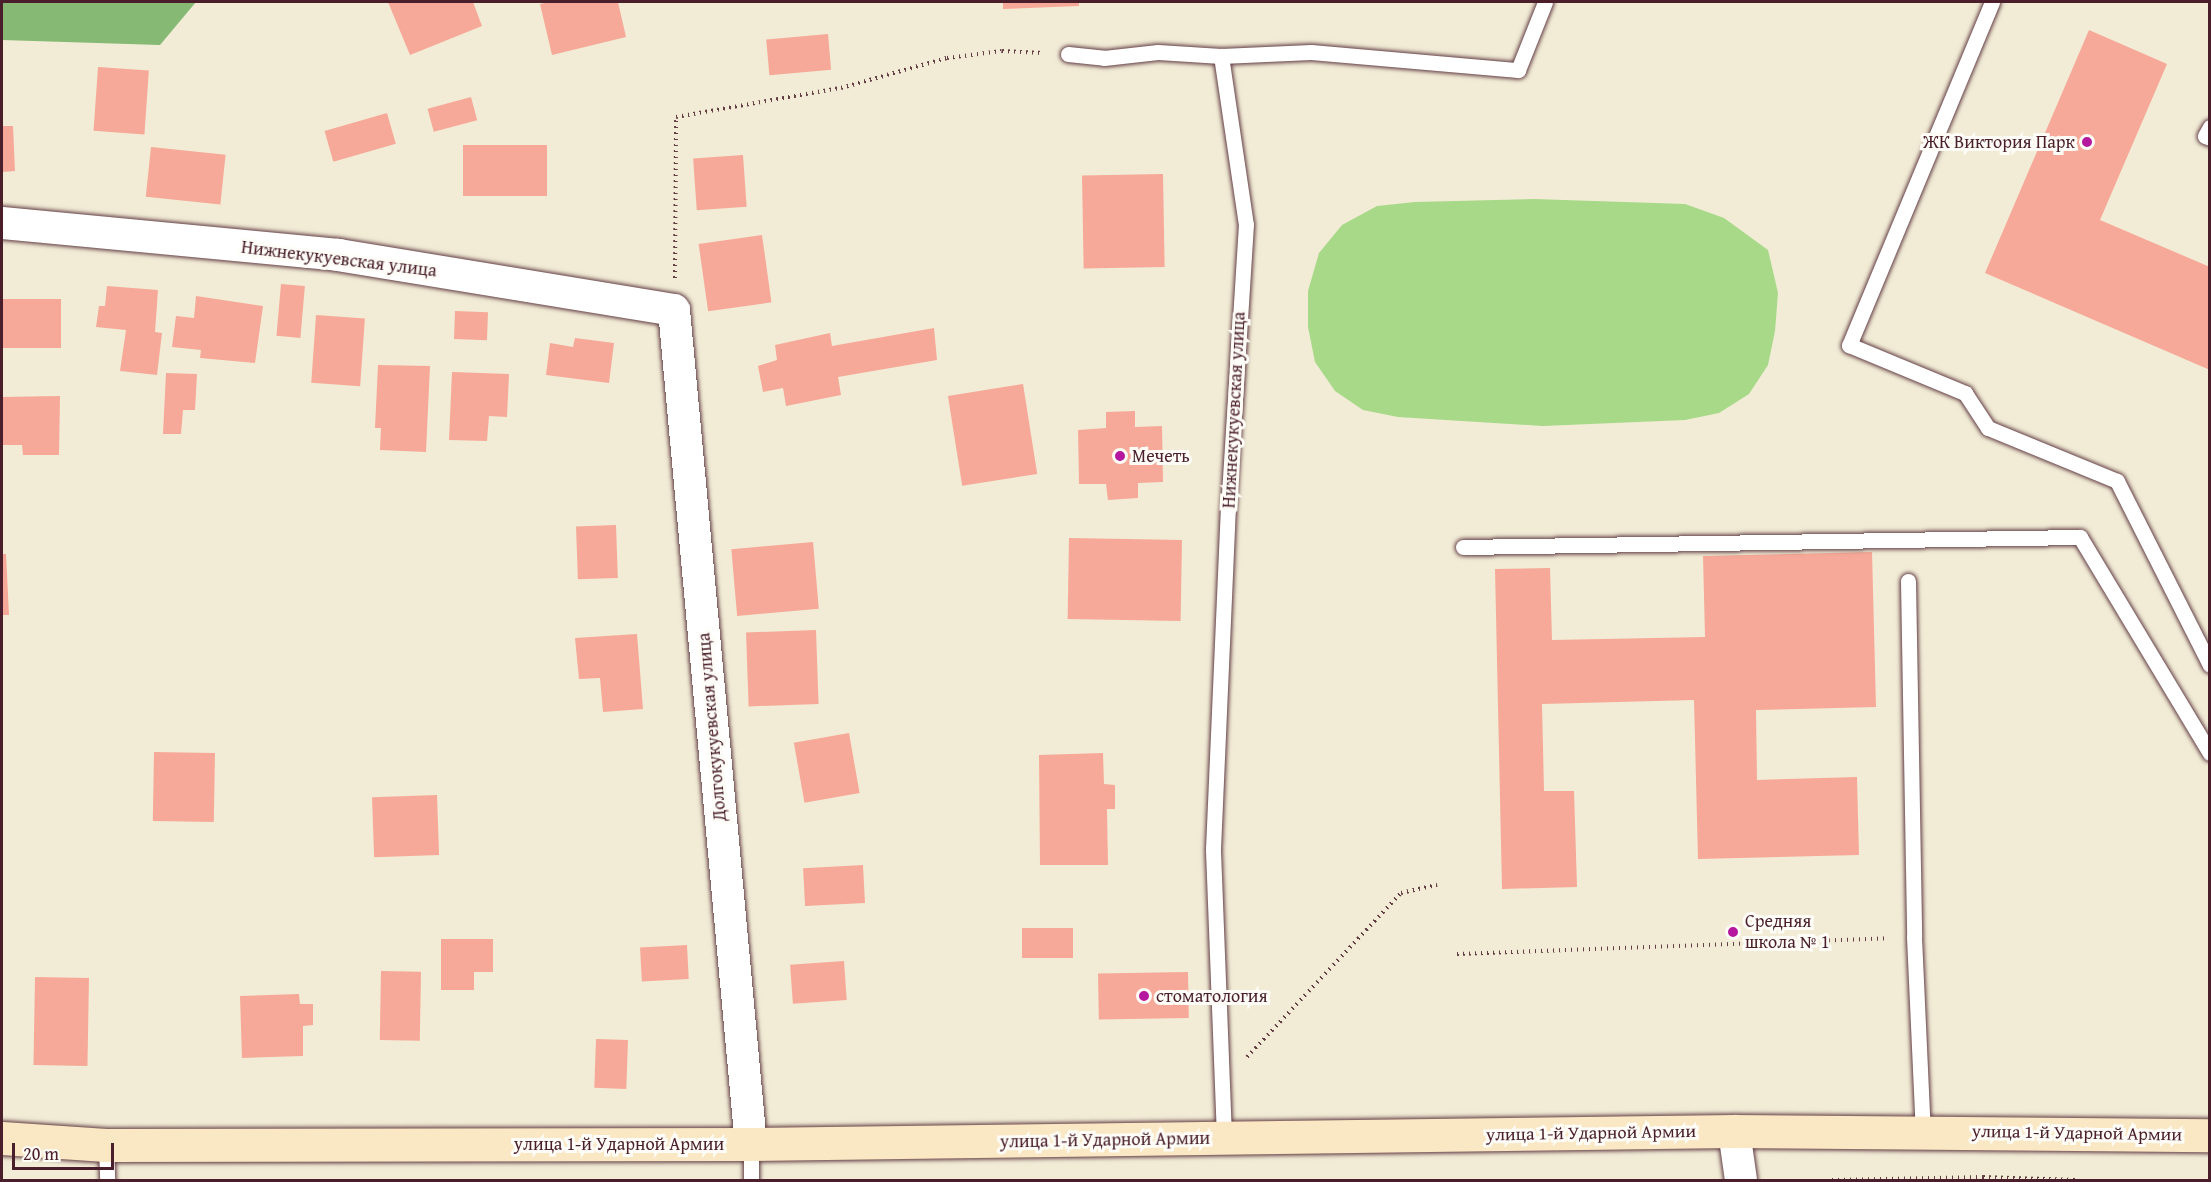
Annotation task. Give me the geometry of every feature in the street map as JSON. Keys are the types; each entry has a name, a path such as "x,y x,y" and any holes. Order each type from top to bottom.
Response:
{"main road":[{"name":"улица 1-й Ударной Армии","path":"2,1138 106,1145 751,1144 1734,1131 2210,1135"}],"street":[{"name":"Нижнекукуевская улица","path":"2,223 339,255 674,310"},
{"name":"Долгокукуевская улица","path":"674,310 751,1144"},
{"path":"1734,1131 1741,1180"}],"lane":[{"path":"1068,54 1104,58 1158,52 1221,56 1311,52 1518,70 1545,2"},
{"path":"1992,2 1850,345 1965,393 1988,428 2117,481 2210,665"},
{"name":"Нижнекукуевская улица","path":"1221,56 1246,225 1229,498 1213,849 1224,1137"},
{"path":"2210,127 2205,136 2210,138"},
{"path":"1463,548 2080,537 2210,753"},
{"path":"1908,581 1914,937 1923,1132"},
{"path":"751,1144 751,1180"},
{"path":"106,1145 107,1180"}],"path":[{"path":"674,310 676,117 841,88 947,58 1002,51 1068,54"},
{"path":"1222,1083 1401,893 1437,885"},
{"path":"1457,954 1914,937"},
{"path":"1832,1180 1983,1177 2075,1180"}],"green space":[{"path":"2,2 196,2 160,45 2,40"},
{"path":"1534,199 1685,204 1724,218 1768,250 1778,293 1775,331 1768,365 1749,394 1719,413 1685,420 1543,426 1398,417 1363,410 1335,391 1315,362 1308,327 1308,291 1319,253 1342,225 1377,206 1415,202"}],"building":[{"path":"388,2 473,2 482,26 410,55"},
{"path":"618,2 626,37 552,55 540,4"},
{"path":"1003,2 1079,2 1079,6 1003,9"},
{"name":"ЖК Виктория Парк","path":"2089,30 2167,64 2100,220 2210,267 2210,370 1985,273"},
{"path":"828,34 831,70 769,75 766,39"},
{"path":"98,67 149,71 144,134 94,131"},
{"path":"471,97 477,120 434,132 428,109"},
{"path":"387,113 396,144 333,162 325,131"},
{"path":"2,126 13,126 15,171 2,172"},
{"path":"463,145 547,145 547,196 463,196"},
{"path":"151,147 226,155 220,205 146,197"},
{"path":"743,155 747,207 697,210 693,158"},
{"path":"1163,174 1165,267 1084,268 1082,175"},
{"path":"762,235 771,302 708,311 699,244"},
{"path":"281,284 305,286 300,338 276,336"},
{"path":"107,286 158,290 155,332 162,333 157,375 120,371 126,330 96,327 99,306 105,306"},
{"path":"196,296 263,306 255,363 200,358 201,350 172,347 176,316 194,318"},
{"path":"2,299 61,299 61,348 2,348"},
{"path":"455,311 488,312 487,340 454,339"},
{"path":"316,315 365,318 360,386 311,383"},
{"path":"934,328 937,360 838,377 841,395 786,406 783,388 763,392 758,366 777,360 775,345 830,333 832,346"},
{"path":"575,338 614,343 609,383 546,375 550,343 573,347"},
{"path":"378,365 430,366 426,452 380,450 381,428 375,428"},
{"path":"452,372 509,374 507,417 489,416 487,441 449,440"},
{"path":"166,373 197,374 195,410 183,410 181,434 163,434"},
{"path":"1023,384 1037,474 962,486 948,396"},
{"path":"60,396 59,455 23,455 22,445 2,445 2,397"},
{"name":"Мечеть","path":"1135,411 1135,427 1162,426 1163,482 1138,483 1138,498 1108,500 1106,484 1079,484 1078,430 1106,428 1106,412"},
{"path":"616,525 618,578 578,579 576,526"},
{"path":"1069,538 1182,540 1181,621 1068,619"},
{"path":"813,542 819,609 737,616 731,549"},
{"path":"1872,552 1876,707 1756,710 1757,780 1857,777 1859,855 1698,859 1694,700 1542,704 1544,791 1574,791 1577,887 1502,889 1495,569 1550,568 1552,640 1705,637 1703,556"},
{"path":"2,554 6,554 9,615 2,615"},
{"path":"816,630 819,704 749,706 746,632"},
{"path":"637,634 643,709 603,712 600,678 579,679 575,638"},
{"path":"849,733 860,793 804,803 794,743"},
{"path":"154,752 215,753 214,822 153,821"},
{"path":"1103,753 1104,784 1115,785 1115,809 1107,809 1108,865 1040,865 1039,755"},
{"path":"437,795 439,855 374,857 372,797"},
{"path":"863,865 865,903 805,906 803,868"},
{"path":"1022,928 1073,928 1073,958 1022,958"},
{"path":"441,939 493,939 493,972 474,972 474,990 441,990"},
{"path":"687,945 689,979 642,981 640,947"},
{"path":"844,961 847,1000 793,1004 790,965"},
{"path":"381,971 421,972 420,1041 380,1040"},
{"name":"стоматология","path":"1188,972 1189,1018 1099,1020 1098,974"},
{"path":"35,977 89,978 87,1066 33,1065"},
{"path":"299,994 300,1004 313,1004 313,1025 303,1026 303,1056 242,1058 240,996"},
{"path":"596,1039 628,1040 626,1089 594,1088"}],"place":[{"name":"ЖК Виктория Парк","path":"2087,142"},
{"name":"Мечеть","path":"1120,456"},
{"name":"Средняя школа № 1","path":"1733,932"},
{"name":"стоматология","path":"1144,996"}]}
